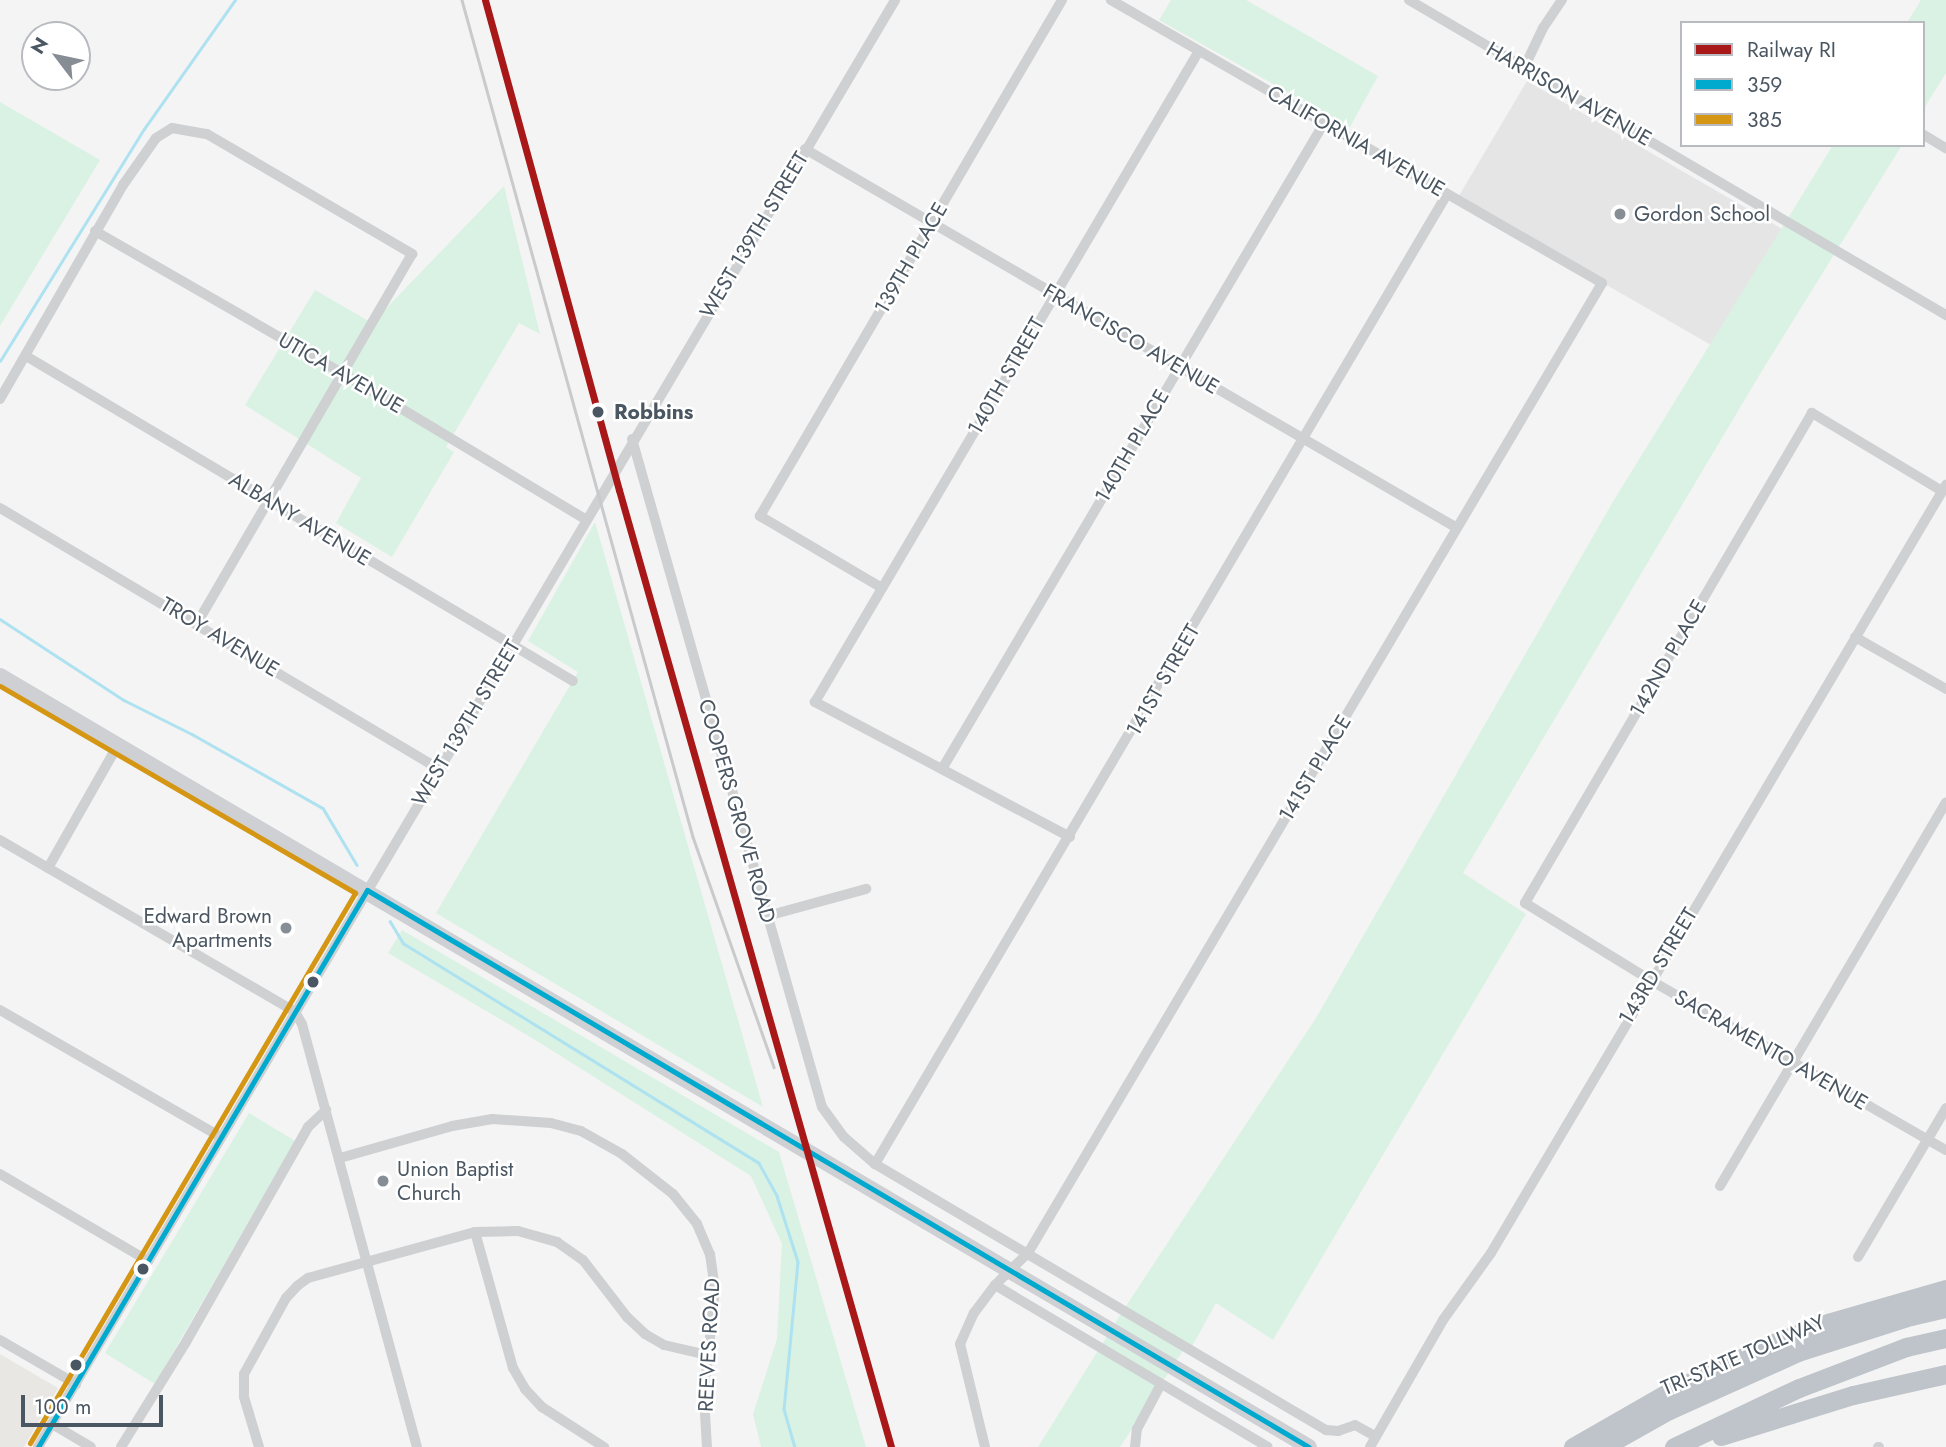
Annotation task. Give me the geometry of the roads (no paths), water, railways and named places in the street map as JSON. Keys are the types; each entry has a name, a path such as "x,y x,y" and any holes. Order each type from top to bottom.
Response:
{"highway":[{"path":"1573,1447 1669,1392 1774,1343 1846,1317 1946,1289"},
{"name":"TRI-STATE TOLLWAY","path":"1603,1447 1669,1410 1798,1352 1911,1316 1946,1308"},
{"path":"1674,1447 1799,1388 1906,1347 1946,1338"},
{"path":"1687,1447 1853,1395 1946,1374"}],"main road":[{"path":"0,676 1309,1447"}],"street":[{"name":"WEST 139TH STREET","path":"38,1447 632,439 895,0"},
{"name":"139TH PLACE","path":"882,588 760,516 1062,0"},
{"name":"CALIFORNIA AVENUE","path":"1111,0 1602,283"},
{"name":"HARRISON AVENUE","path":"1409,0 1946,315"},
{"path":"1524,68 1543,28 1562,0"},
{"name":"140TH STREET","path":"942,769 815,702 1199,51"},
{"name":"140TH PLACE","path":"942,769 1324,123"},
{"path":"0,399 95,231 156,138 172,128 196,131 296,184 412,254 197,623"},
{"path":"1925,136 1946,148"},
{"name":"FRANCISCO AVENUE","path":"805,149 1457,528"},
{"name":"141ST STREET","path":"875,1164 1447,194"},
{"name":"UTICA AVENUE","path":"95,231 342,373 585,519"},
{"name":"141ST PLACE","path":"985,1447 960,1344 974,1313 995,1285 1028,1253 1602,283"},
{"name":"ALBANY AVENUE","path":"26,356 573,681"},
{"name":"142ND PLACE","path":"1525,903 1812,413 1944,488"},
{"name":"COOPERS GROVE ROAD","path":"632,439 822,1107 844,1138 875,1164 1326,1430 1338,1431 1354,1425 1372,1442"},
{"name":"143RD STREET","path":"1372,1442 1443,1320 1491,1253 1650,980 1944,488"},
{"name":"TROY AVENUE","path":"0,508 439,769"},
{"path":"1856,637 1946,689"},
{"path":"48,868 118,745"},
{"path":"942,769 1070,836"},
{"path":"1720,1186 1946,803"},
{"path":"0,840 295,1012 302,1024 340,1158 416,1447"},
{"path":"767,916 866,889"},
{"name":"SACRAMENTO AVENUE","path":"1525,903 1650,980 1946,1150"},
{"path":"0,1010 221,1137"},
{"path":"1858,1257 1946,1108"},
{"path":"121,1447 186,1342 308,1128 326,1110"},
{"name":"REEVES ROAD","path":"340,1158 452,1126 492,1119 551,1124 581,1131 622,1154 673,1194 697,1224 710,1255 715,1288 704,1397 707,1447"},
{"path":"0,1174 148,1261"},
{"path":"259,1447 243,1389 244,1374 251,1357 297,1286 308,1278 475,1232 518,1231 557,1242 583,1260 627,1317 645,1334 664,1345 707,1355"},
{"path":"475,1232 513,1368 525,1389 542,1407 604,1447"},
{"path":"995,1285 1268,1447"},
{"path":"0,1340 76,1384"},
{"path":"1135,1447 1137,1429 1161,1384"},
{"path":"52,1424 91,1447"}],"waterway":[{"path":"0,361 144,129 235,0"},
{"path":"0,619 124,700 192,734 323,808 357,865"},
{"path":"390,921 403,943 759,1163 777,1196 798,1262 784,1409 795,1447"}],"railway":[{"path":"462,0 693,837 774,1067"}],"rail line":[{"name":"RI","path":"485,0 619,490 891,1447"}],"place":[{"name":"Gordon School","path":"1620,214"},
{"name":"Robbins","path":"598,412"},
{"name":"Edward Brown Apartments","path":"286,928"},
{"name":"Union Baptist Church","path":"383,1181"}]}
